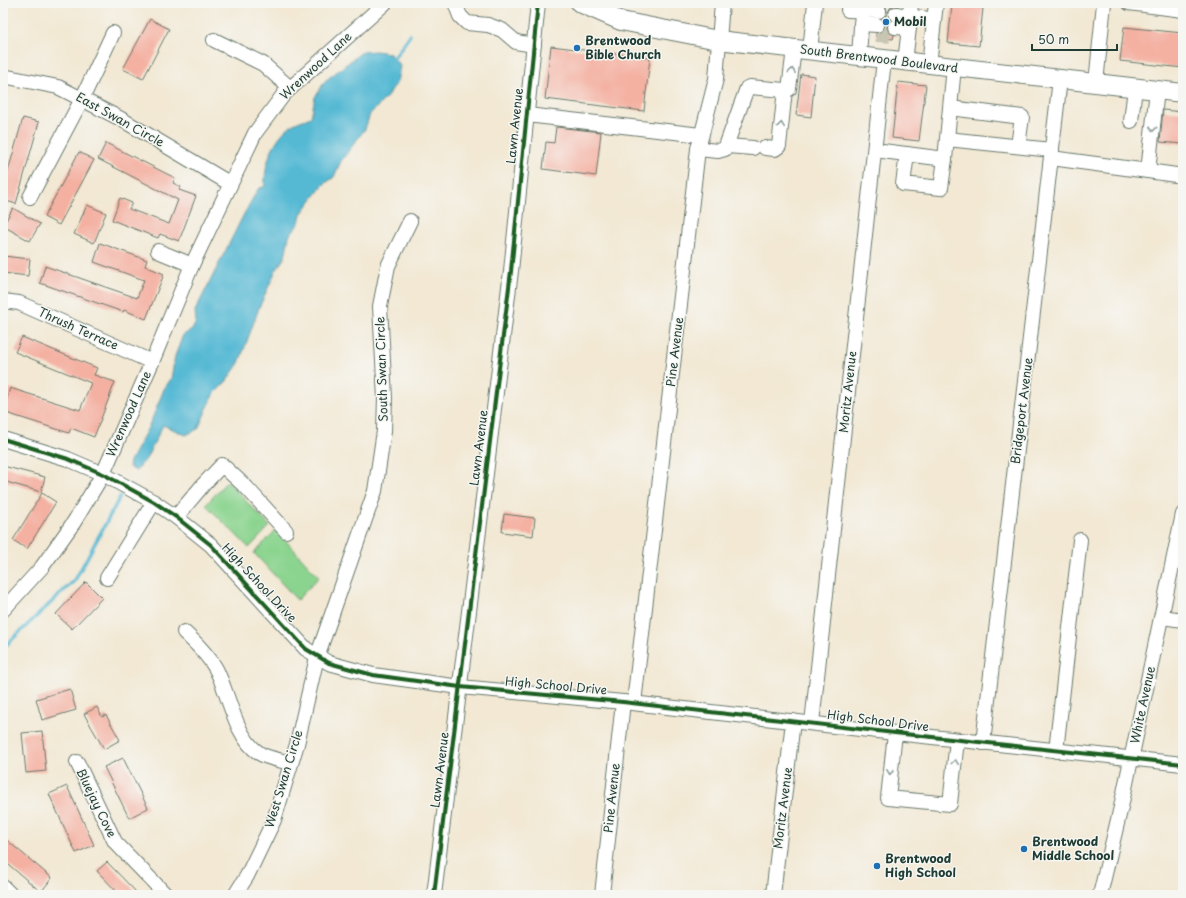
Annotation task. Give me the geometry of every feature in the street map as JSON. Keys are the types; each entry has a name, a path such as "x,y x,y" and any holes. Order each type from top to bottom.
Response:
{"main road":[{"name":"South Brentwood Boulevard","path":"580,3 621,21 718,40 1183,93"}],"street":[{"name":"Wrenwood Lane","path":"3,610 42,567 74,522 102,474 152,362 192,265 229,183 255,133 290,88 385,3"},
{"path":"455,3 460,16 467,23 488,25 502,30 516,42 534,45"},
{"name":"Lawn Avenue","path":"434,895 510,279 538,3"},
{"name":"Pine Avenue","path":"602,895 698,149 716,79 722,3"},
{"path":"727,146 748,88 785,90 790,86 815,3"},
{"path":"849,3 848,10 861,22 877,24 861,22"},
{"path":"929,65 936,3"},
{"path":"1096,83 1104,3"},
{"path":"1129,3 1183,10"},
{"path":"905,62 903,23 934,20"},
{"path":"859,57 861,22"},
{"path":"30,197 82,99 113,33"},
{"path":"214,40 263,64 290,88"},
{"name":"Moritz Avenue","path":"812,723 884,60"},
{"path":"906,154 903,184 941,188 954,67"},
{"name":"East Swan Circle","path":"3,76 58,87 121,119 229,183"},
{"name":"Bridgeport Avenue","path":"983,743 1060,79"},
{"path":"1131,121 1135,88"},
{"path":"698,149 718,151 727,146 775,149 779,146 785,90"},
{"path":"1148,171 1157,90"},
{"path":"950,108 1022,117 1018,146"},
{"path":"527,115 701,135"},
{"path":"947,139 1018,146 1052,154 1183,176"},
{"path":"875,150 945,159"},
{"name":"South Swan Circle","path":"317,657 345,579 376,484 385,424 380,306 388,266 410,221"},
{"path":"158,251 192,265"},
{"name":"Thrush Terrace","path":"3,301 19,303 152,362"},
{"name":"High School Drive","path":"3,439 68,459 102,474 154,502 176,517 211,546 306,649 329,663 373,675 460,687 628,702 983,743 1131,757 1183,764"},
{"path":"176,517 202,485 222,465 248,488 286,531"},
{"path":"106,578 154,502"},
{"name":"White Avenue","path":"1100,895 1162,617 1183,514"},
{"path":"1056,751 1080,540"},
{"path":"1162,617 1183,620"},
{"path":"184,632 206,655 216,669 234,714 248,742 259,753 291,763"},
{"name":"West Swan Circle","path":"235,895 248,876 274,820 291,763 317,657"},
{"name":"Moritz Avenue","path":"773,895 793,721"},
{"path":"895,733 888,798 950,804 957,740"},
{"name":"Bluejay Cove","path":"76,762 115,842 166,895"},
{"path":"3,887 11,895"}],"green space":[{"path":"227,481 270,526 249,548 206,505"},
{"path":"276,530 319,577 297,600 254,553"}],"water":[{"path":"376,51 389,53 400,66 397,82 386,98 370,114 365,129 341,161 334,177 323,185 301,214 299,223 289,236 285,257 276,270 259,308 239,363 226,382 213,395 198,429 186,435 163,425 146,459 136,471 129,467 130,461 150,424 164,389 171,379 175,356 183,335 192,330 196,322 195,311 244,214 258,189 265,186 266,170 270,154 278,139 289,127 297,122 311,117 315,97 325,81 362,52"}],"building":[{"path":"881,3 898,3 897,6 890,8 888,13 890,20 887,30 894,35 893,39 876,37 876,33 881,32 885,26 882,19 886,16 887,11 886,7"},
{"path":"952,5 983,8 979,46 948,43"},
{"path":"150,19 169,29 143,79 123,69"},
{"path":"1124,27 1183,33 1183,68 1120,61"},
{"path":"551,46 650,58 644,111 545,99"},
{"path":"801,74 815,76 811,117 796,115"},
{"path":"898,82 926,85 919,141 892,138"},
{"path":"1163,110 1183,112 1183,144 1160,142"},
{"path":"23,118 39,122 16,204 3,200 3,189"},
{"path":"556,127 601,132 596,176 543,169 546,142 554,143"},
{"path":"106,143 175,178 173,183 181,187 179,190 196,196 179,241 160,234 158,238 112,220 120,198 132,203 129,209 169,224 178,200 98,159"},
{"path":"79,152 94,160 59,225 44,217"},
{"path":"87,205 106,213 94,243 74,234"},
{"path":"13,208 40,224 30,241 3,226"},
{"path":"100,243 147,260 145,266 164,274 146,319 124,310 123,312 40,283 45,266 137,298 144,280 94,262"},
{"path":"3,256 30,259 28,276 3,273"},
{"path":"22,337 97,368 94,375 115,382 94,437 71,428 69,433 3,412 10,388 80,410 91,383 15,352"},
{"path":"3,466 45,477 41,492 3,481"},
{"path":"42,493 56,502 27,549 13,540"},
{"path":"504,514 535,518 533,536 502,532"},
{"path":"86,582 102,598 72,629 56,614"},
{"path":"70,689 76,710 42,720 36,699"},
{"path":"97,707 102,717 106,715 120,740 104,749 84,714"},
{"path":"42,731 46,771 26,773 22,733"},
{"path":"123,758 148,808 129,818 104,767"},
{"path":"67,786 94,845 76,853 49,794"},
{"path":"3,837 52,878 41,892 3,860"},
{"path":"107,862 139,895 120,895 97,871"}],"waterway":[{"path":"392,61 410,35"},
{"path":"3,648 75,580 120,497"}],"tunnel":[{"path":"876,35 894,36"}],"cycle path":[{"path":"434,895 511,271 538,3"},
{"path":"3,439 68,459 103,474 154,502 176,517 211,545 306,649 329,663 373,675 460,687 623,702 1183,764"}],"place":[{"name":"Mobil","path":"886,22"},
{"name":"Brentwood Bible Church","path":"577,48"},
{"name":"Brentwood Middle School","path":"1024,849"},
{"name":"Brentwood High School","path":"877,866"}]}
